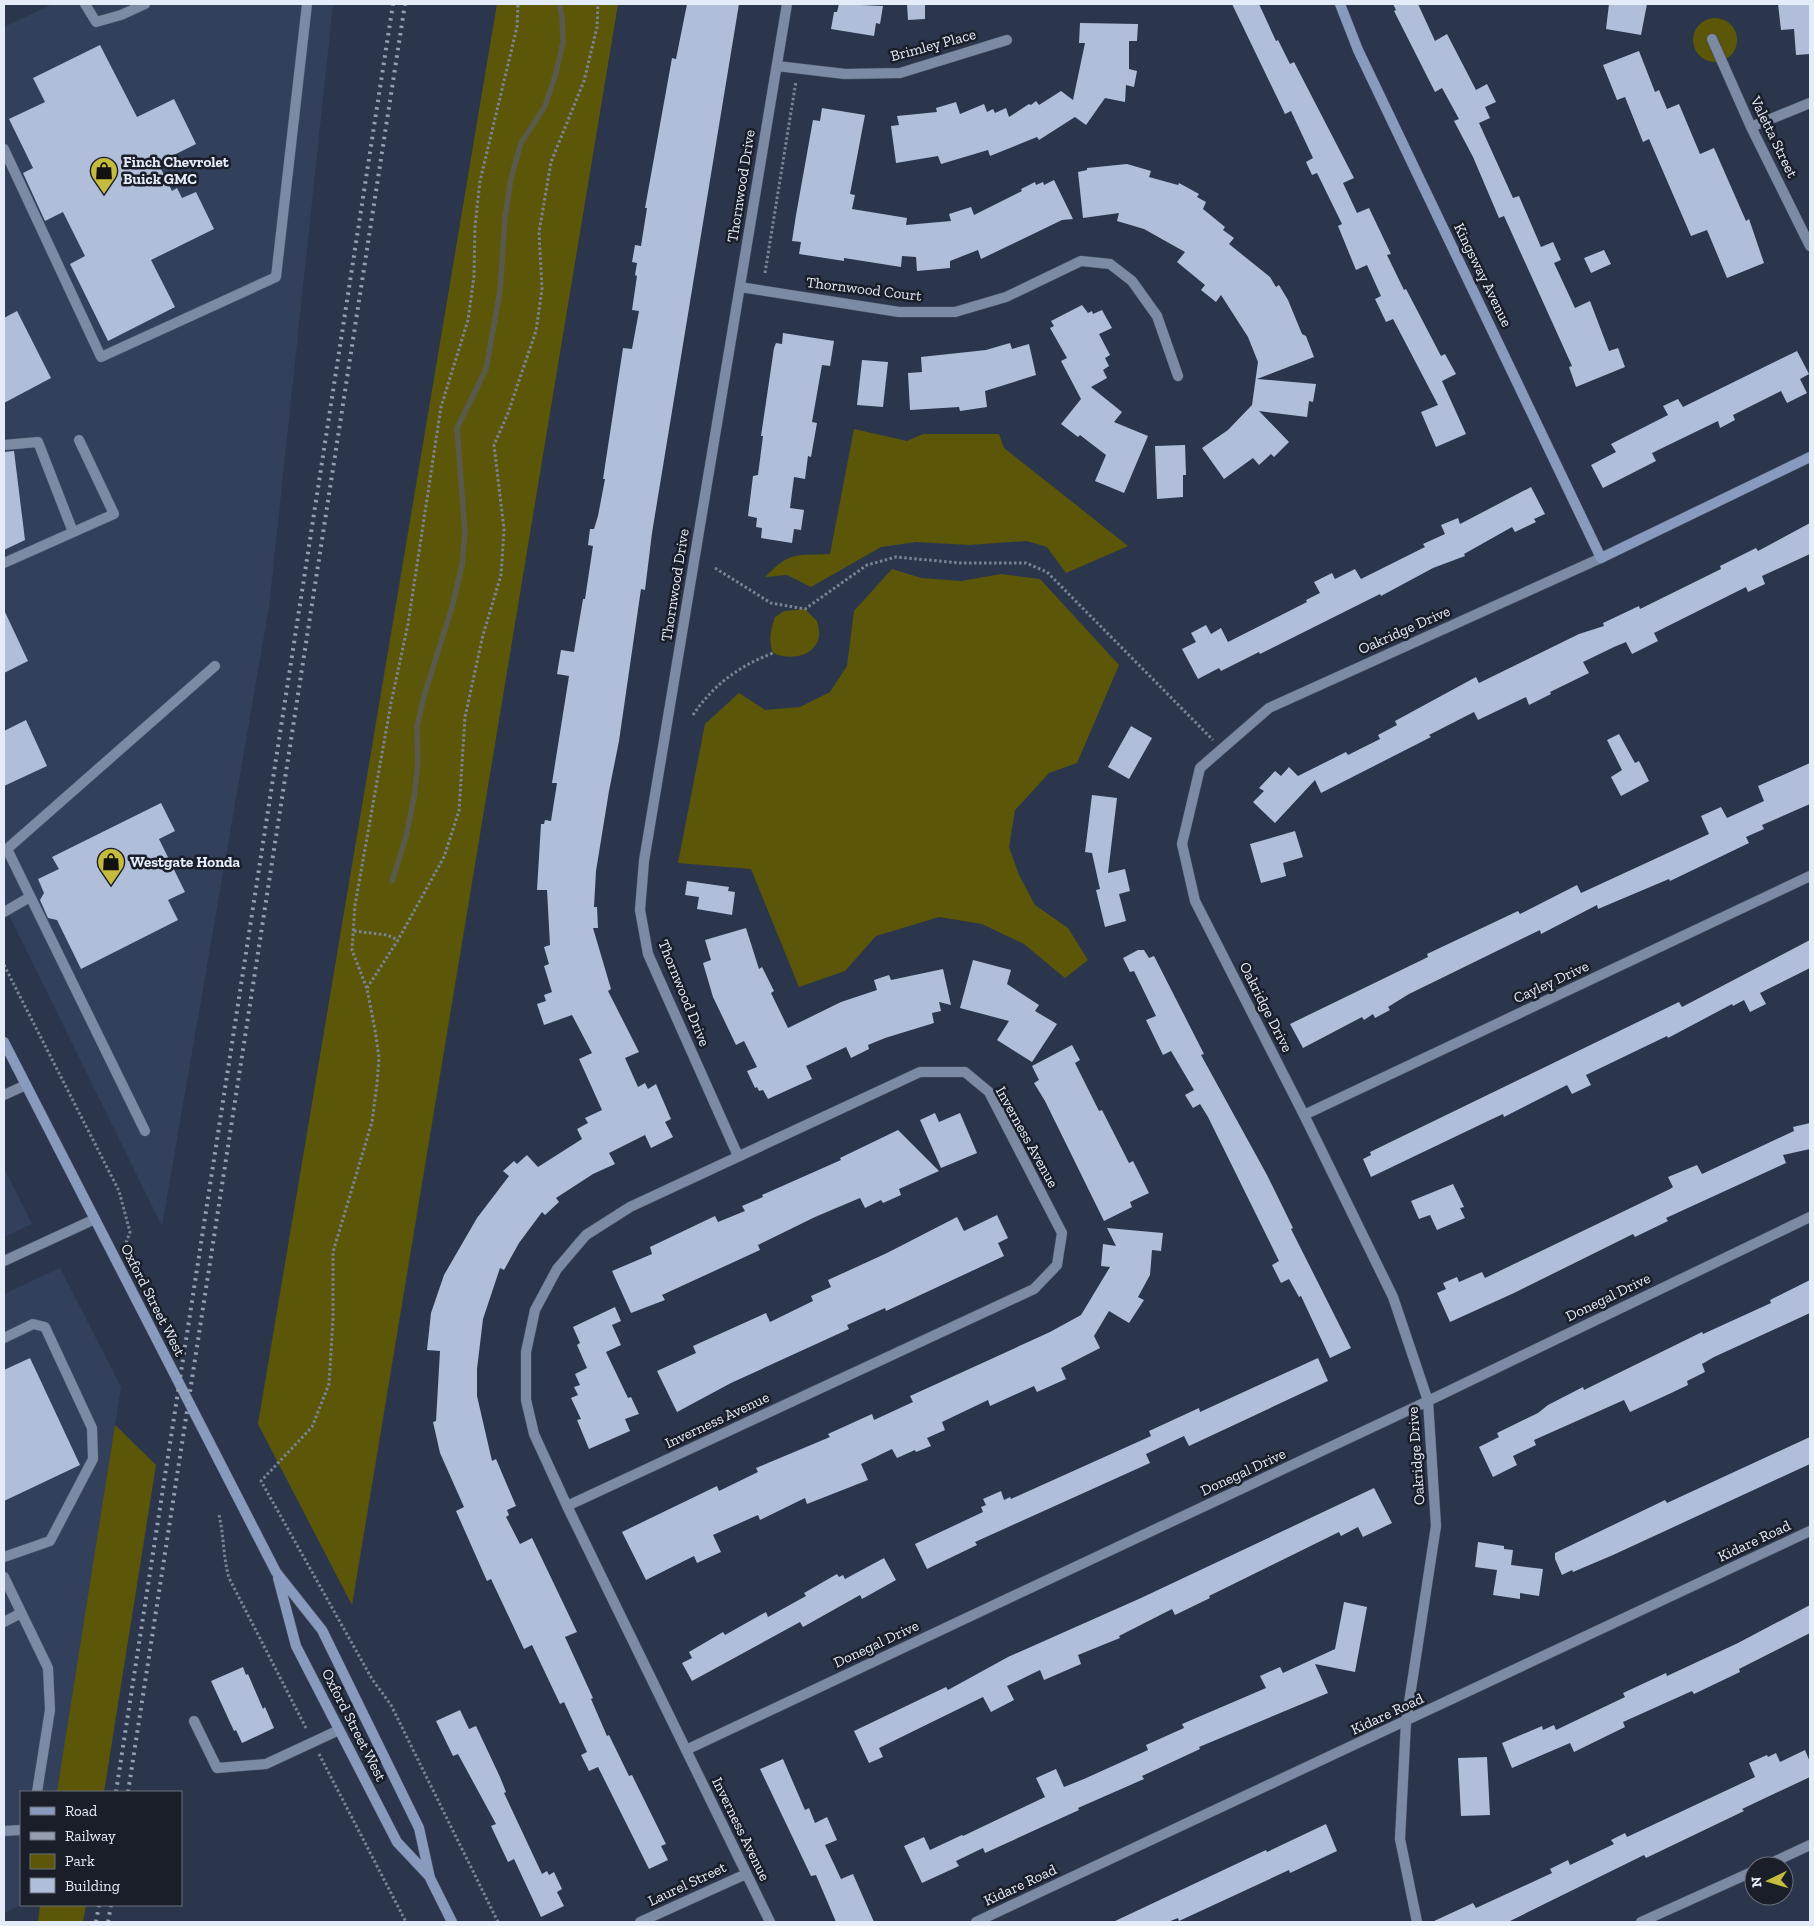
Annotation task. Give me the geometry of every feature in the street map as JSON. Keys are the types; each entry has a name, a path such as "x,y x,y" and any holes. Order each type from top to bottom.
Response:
{"main road":[{"name":"Kingsway Avenue","path":"1340,4 1358,50 1601,558"},
{"name":"Oakridge Drive","path":"1601,558 1810,457"},
{"name":"Oxford Street West","path":"4,1042 276,1572 322,1630 419,1828 430,1878 452,1922"},
{"name":"Oxford Street West","path":"276,1572 296,1646 397,1842 430,1878"}],"street":[{"path":"85,4 96,22 121,15 146,4"},
{"path":"4,149 101,357 276,277 307,4"},
{"name":"Thornwood Drive","path":"738,1156 648,954 640,910 644,861 787,4"},
{"name":"Valetta Street","path":"1712,39 1751,127 1810,246"},
{"name":"Brimley Place","path":"776,66 845,74 900,73 1007,40"},
{"path":"1751,127 1810,103"},
{"name":"Thornwood Court","path":"740,287 899,312 955,312 1006,297 1081,261 1110,264 1132,281 1157,316 1178,376"},
{"path":"4,564 114,514 79,440"},
{"path":"4,445 38,442 73,532"},
{"name":"Oakridge Drive","path":"1417,1922 1400,1839 1406,1722 1436,1526 1428,1401 1393,1297 1304,1115 1195,901 1182,844 1200,768 1269,708 1601,558"},
{"path":"144,1131 7,849 215,666"},
{"name":"Cayley Drive","path":"1304,1115 1810,876"},
{"path":"4,912 30,897"},
{"name":"Inverness Avenue","path":"567,1506 1034,1290 1057,1265 1062,1233 989,1092 965,1072 920,1072 630,1207 586,1235 558,1268 535,1310 526,1352 526,1400 534,1434 567,1506 770,1922"},
{"path":"4,1095 26,1085"},
{"name":"Donegal Drive","path":"686,1750 1428,1401 1810,1217"},
{"path":"4,1261 95,1219"},
{"path":"4,1338 33,1324 45,1327 92,1428 93,1459 50,1540 4,1557"},
{"name":"Kidare Road","path":"976,1922 1810,1531"},
{"path":"4,1577 48,1668 50,1710 37,1791"},
{"path":"4,1622 21,1613"},
{"path":"194,1721 217,1768 266,1764 339,1730"},
{"path":"4,1831 20,1830"},
{"path":"1786,1856 1810,1845"},
{"name":"Laurel Street","path":"640,1922 746,1874"},
{"path":"1641,1922 1744,1876"}],"path":[{"path":"498,1922 391,1705 372,1678 261,1481 312,1427 329,1384 333,1252 372,1122 378,1084 379,1057 367,988 352,950 356,905 368,824 408,624 441,407 468,320 474,276 475,226 480,181 517,27 518,4"},
{"path":"367,988 398,940 444,857 459,811 465,717 483,635 501,575 504,529 494,445 508,413 536,331 542,289 539,232 551,162 584,81 597,27 598,4"},
{"path":"765,273 796,82 801,68"},
{"path":"714,568 771,603 805,609 867,565 896,557 960,563 1026,563 1047,572 1214,740"},
{"path":"693,715 708,694 737,670 773,653"},
{"path":"354,931 387,935 398,940"},
{"path":"4,965 119,1191 130,1232 119,1266"},
{"path":"219,1515 225,1563 229,1578 406,1922"}],"shaded area":[{"path":"53,4 333,4 269,607 162,1226 4,905 4,27"},
{"path":"4,1168 32,1224 4,1237"},
{"path":"60,1268 121,1387 58,1791 20,1791 20,1905 4,1913 4,1294"}],"green space":[{"path":"497,4 618,4 352,1605 258,1424"},
{"path":"1715,18 1727,22 1733,28 1737,40 1733,52 1727,58 1715,62 1703,58 1697,52 1693,40 1697,28 1703,22"},
{"path":"854,429 907,441 923,434 999,434 1004,448 1128,546 1066,573 1047,547 1027,541 969,545 916,542 881,547 811,587 787,575 765,577 788,558 801,555 830,554"},
{"path":"892,569 921,578 961,581 1001,574 1040,579 1119,665 1077,763 1049,773 1015,810 1009,847 1019,875 1035,905 1068,928 1088,960 1065,978 1024,944 982,924 939,917 876,936 845,971 799,987 751,869 678,863 705,724 739,693 765,710 800,707 830,692 847,666 854,611"},
{"path":"805,609 817,621 819,637 816,644 812,649 800,656 793,657 773,653 770,639 775,617 784,611"},
{"path":"115,1425 156,1465 104,1791 57,1791"},
{"path":"40,1906 86,1906 83,1922 38,1922"}],"building":[{"path":"687,4 739,4 652,533 645,590 641,589 619,741 596,871 594,907 597,907 598,928 593,928 611,989 608,991 639,1052 625,1058 638,1087 645,1083 648,1089 656,1084 671,1119 665,1122 673,1137 651,1148 645,1135 609,1153 615,1164 593,1174 556,1198 559,1202 545,1215 542,1212 519,1243 504,1270 500,1268 483,1319 477,1369 477,1396 492,1461 496,1459 516,1506 507,1510 509,1515 506,1517 520,1544 532,1538 577,1632 565,1637 593,1698 591,1699 607,1736 609,1735 629,1776 632,1775 666,1844 661,1846 668,1860 649,1869 598,1767 589,1771 581,1755 587,1752 564,1702 560,1704 532,1645 524,1649 491,1579 487,1581 456,1511 464,1507 440,1453 433,1422 436,1421 440,1351 427,1350 431,1313 444,1275 477,1218 509,1176 503,1171 514,1161 517,1164 527,1155 538,1167 582,1139 577,1129 588,1123 585,1118 602,1110 579,1059 592,1053 572,1015 544,1025 537,1004 546,1001 544,995 552,992 544,966 549,964 544,947 550,945 547,890 537,890 541,824 544,824 545,820 551,821 557,783 552,783 569,676 557,674 561,650 574,652 583,599 585,599 593,546 588,545 590,529 594,529 598,516 605,479 603,479 623,348 632,349 639,311 632,310 637,263 632,262 635,245 641,246 647,208 645,208 672,58 676,59"},
{"path":"839,4 883,6 880,24 876,23 874,36 831,29 834,12 837,12"},
{"path":"907,4 925,4 925,19 908,20"},
{"path":"1232,4 1259,4 1276,41 1278,40 1290,64 1294,62 1354,178 1343,183 1357,213 1369,208 1391,254 1387,255 1404,290 1406,289 1441,356 1445,354 1456,374 1442,381 1466,434 1436,447 1421,412 1438,405 1393,319 1386,322 1375,299 1381,296 1367,265 1356,270 1338,226 1342,224 1317,173 1312,175 1306,162 1313,158 1291,111 1285,114"},
{"path":"1393,4 1418,4 1435,41 1447,34 1476,90 1487,84 1496,102 1485,107 1490,118 1479,123 1513,198 1519,196 1541,247 1553,242 1561,260 1554,263 1575,308 1590,301 1609,351 1618,348 1625,367 1576,387 1569,367 1572,366 1504,216 1499,218 1473,157 1454,121 1459,119 1442,88 1435,92 1394,11 1396,10"},
{"path":"1609,4 1647,4 1641,35 1606,29"},
{"path":"1778,4 1810,4 1810,54 1796,55 1794,29 1781,30"},
{"path":"1080,23 1138,24 1137,41 1129,41 1129,69 1137,71 1134,87 1126,85 1125,102 1105,98 1086,125 1075,117 1039,140 1037,137 990,156 988,150 941,164 938,156 896,163 891,126 899,125 897,116 937,112 936,108 956,102 960,114 984,104 987,112 993,109 995,113 1006,108 1009,117 1036,101 1039,105 1061,91 1073,100 1085,43 1079,43"},
{"name":"Finch Chevrolet Buick GMC","path":"100,45 137,117 174,99 196,144 158,163 172,191 177,188 182,198 196,192 214,229 151,260 175,307 108,341 70,264 85,256 63,212 45,221 23,173 33,168 9,119 45,102 33,78"},
{"path":"1639,51 1655,92 1659,90 1667,109 1679,104 1700,154 1714,148 1746,221 1749,219 1764,263 1727,278 1707,230 1691,236 1649,139 1643,142 1625,97 1617,100 1603,65"},
{"path":"822,108 865,115 850,194 855,195 852,209 907,218 906,225 951,221 949,214 971,207 974,215 1022,191 1021,189 1035,182 1036,185 1043,182 1044,185 1054,180 1073,219 1062,220 981,259 978,250 950,261 950,268 917,271 916,257 902,256 901,267 844,258 844,261 799,254 801,242 792,241 796,215 813,120 820,121"},
{"path":"1127,164 1151,171 1149,177 1178,185 1179,183 1199,194 1197,197 1206,202 1203,209 1225,227 1223,230 1234,238 1229,244 1270,277 1276,287 1279,285 1288,300 1302,334 1306,336 1314,357 1257,379 1316,384 1313,402 1309,401 1307,417 1259,411 1289,442 1274,457 1271,454 1259,465 1253,458 1224,479 1202,448 1228,430 1252,405 1258,362 1248,337 1221,295 1216,302 1201,290 1205,285 1177,262 1185,252 1144,229 1117,221 1119,213 1083,218 1078,172 1087,170 1087,168"},
{"path":"1604,250 1611,264 1591,273 1584,258"},
{"path":"1082,305 1088,313 1092,311 1093,314 1102,310 1112,328 1099,334 1110,355 1105,358 1109,366 1103,370 1107,378 1091,387 1122,412 1114,422 1148,436 1124,493 1095,481 1106,455 1080,435 1078,437 1061,424 1081,399 1061,361 1067,358 1050,328 1054,326 1051,321"},
{"path":"17,311 51,378 4,403 4,318"},
{"path":"783,333 834,341 830,366 822,365 812,422 817,423 811,457 808,456 805,479 794,477 790,508 804,510 801,530 794,529 792,543 761,538 762,528 756,527 757,518 748,516 753,476 758,475 763,436 761,436 774,348 776,343 782,344"},
{"path":"1010,343 1012,349 1029,344 1036,375 985,391 987,407 960,411 959,407 910,410 908,373 922,372 921,357 986,350"},
{"path":"1797,351 1809,374 1800,379 1807,393 1787,403 1781,391 1733,415 1735,420 1720,428 1718,421 1652,453 1656,461 1603,488 1591,465 1616,452 1611,444 1668,415 1663,406 1678,399 1683,407"},
{"path":"862,360 888,362 883,407 857,405"},
{"path":"1185,445 1186,475 1183,475 1183,497 1157,499 1155,446"},
{"path":"14,451 25,540 4,550 4,452"},
{"path":"1531,487 1545,514 1534,519 1536,522 1515,532 1512,527 1464,554 1465,556 1433,568 1381,596 1380,594 1260,654 1259,652 1221,671 1219,668 1198,679 1182,649 1196,642 1191,633 1206,625 1211,634 1221,628 1228,642 1307,602 1306,600 1320,593 1314,582 1332,573 1335,579 1355,569 1361,579 1425,547 1423,544 1445,534 1441,525 1458,518 1460,524"},
{"path":"1810,523 1810,554 1762,576 1765,584 1748,592 1746,587 1654,633 1658,641 1632,654 1626,642 1614,647 1583,662 1589,673 1550,692 1551,694 1529,705 1526,697 1478,720 1474,712 1429,735 1431,737 1321,793 1315,780 1275,823 1253,802 1264,791 1259,788 1275,771 1281,776 1289,767 1298,776 1346,752 1348,755 1380,739 1378,735 1397,725 1395,721 1476,677 1479,683 1579,634 1604,626 1603,623 1639,606 1640,609 1721,569 1720,566 1756,548 1758,551"},
{"path":"4,610 28,661 4,673"},
{"path":"26,720 47,766 4,786 4,731"},
{"path":"1131,726 1152,738 1129,779 1108,767"},
{"path":"1619,734 1635,763 1639,761 1649,781 1621,796 1611,777 1622,770 1607,740"},
{"path":"1810,763 1810,804 1762,825 1764,829 1746,837 1749,843 1670,881 1669,879 1598,909 1597,905 1541,934 1540,930 1409,994 1388,1007 1390,1010 1375,1018 1373,1014 1364,1020 1362,1017 1303,1048 1290,1024 1428,957 1427,954 1518,911 1520,914 1577,885 1581,893 1709,834 1701,816 1721,807 1727,818 1764,801 1758,786"},
{"path":"1092,795 1117,798 1108,873 1125,869 1130,891 1119,894 1126,921 1105,927 1096,890 1100,889 1092,853 1085,852"},
{"name":"Westgate Honda","path":"161,803 175,831 159,839 185,892 168,900 178,920 81,969 57,920 48,918 40,900 44,893 38,879 59,869 52,857"},
{"path":"1295,831 1303,857 1283,863 1286,876 1261,883 1250,844"},
{"path":"687,881 729,887 728,891 735,892 732,915 697,909 699,897 685,895"},
{"path":"746,928 759,969 762,967 774,991 771,993 788,1028 841,1002 877,990 874,980 889,975 891,980 943,969 951,1005 939,1002 941,1011 932,1013 934,1023 868,1045 869,1049 851,1058 846,1047 806,1066 812,1079 768,1099 763,1090 759,1091 757,1087 755,1088 747,1071 757,1067 744,1041 736,1045 713,997 703,963 711,960 705,940"},
{"path":"1810,940 1810,968 1760,993 1766,1004 1750,1012 1744,1000 1733,1006 1732,1004 1668,1038 1667,1036 1586,1075 1591,1085 1572,1094 1567,1085 1504,1117 1503,1114 1371,1177 1363,1159 1371,1155 1370,1152 1679,1002 1682,1007"},
{"path":"1138,950 1144,950 1149,958 1154,956 1204,1054 1201,1055 1267,1175 1293,1228 1291,1229 1351,1348 1330,1358 1301,1296 1299,1297 1289,1279 1281,1283 1272,1265 1279,1261 1208,1117 1200,1104 1193,1108 1185,1095 1194,1090 1171,1051 1163,1055 1146,1020 1156,1016 1134,971 1130,972 1123,958"},
{"path":"973,960 1011,970 1007,984 1039,1005 1035,1011 1057,1024 1032,1062 997,1040 1009,1021 960,1008"},
{"path":"1072,1045 1080,1060 1075,1063 1099,1111 1102,1110 1129,1163 1133,1161 1149,1193 1130,1202 1132,1207 1104,1221 1045,1101 1034,1083 1039,1080 1032,1066"},
{"path":"935,1113 939,1122 960,1113 977,1153 941,1168 920,1120"},
{"path":"1810,1123 1810,1149 1783,1155 1786,1163 1666,1218 1668,1221 1635,1237 1633,1234 1514,1293 1450,1322 1437,1293 1446,1289 1443,1283 1457,1277 1459,1282 1482,1272 1485,1278 1670,1189 1673,1187 1668,1177 1697,1165 1702,1174 1794,1131 1793,1127"},
{"path":"898,1130 939,1171 899,1189 901,1195 883,1203 881,1200 865,1208 860,1198 815,1217 758,1245 760,1250 662,1295 665,1300 631,1313 612,1271 652,1254 650,1247 715,1216 718,1222 745,1211 742,1206 763,1197 762,1195 841,1160 840,1158"},
{"path":"1453,1184 1464,1207 1460,1208 1465,1218 1437,1230 1430,1215 1419,1219 1411,1201"},
{"path":"997,1215 1008,1238 998,1243 1004,1256 886,1311 885,1308 847,1325 849,1329 731,1383 677,1412 657,1371 696,1353 693,1346 766,1313 770,1322 813,1301 811,1296 831,1287 828,1280 887,1253 957,1217 964,1231"},
{"path":"1107,1228 1163,1233 1161,1251 1152,1250 1150,1275 1138,1297 1144,1300 1129,1323 1109,1311 1094,1336 1100,1348 1061,1368 1066,1379 1037,1392 1034,1386 990,1406 988,1400 942,1422 945,1430 927,1438 931,1446 916,1452 915,1450 897,1458 892,1449 861,1464 868,1480 807,1504 805,1498 760,1520 758,1515 713,1535 721,1552 697,1563 694,1556 646,1580 622,1532 717,1486 719,1491 758,1472 756,1468 830,1437 828,1434 872,1414 874,1420 913,1402 910,1396 1050,1332 1081,1315 1110,1267 1101,1266 1103,1244 1116,1246"},
{"path":"1810,1280 1810,1313 1714,1357 1702,1364 1705,1372 1687,1381 1688,1385 1630,1412 1624,1400 1534,1440 1536,1445 1513,1456 1517,1465 1493,1477 1479,1447 1499,1437 1497,1433 1538,1413 1548,1405 1583,1387 1584,1390 1702,1332 1703,1334 1771,1303 1770,1300"},
{"path":"615,1307 621,1321 612,1325 621,1345 606,1352 628,1398 631,1397 639,1414 625,1419 630,1431 589,1449 577,1420 581,1419 571,1398 578,1395 574,1387 580,1385 575,1374 587,1368 577,1345 580,1343 573,1327"},
{"path":"30,1358 80,1465 4,1501 4,1370"},
{"path":"1318,1358 1328,1381 1189,1446 1184,1436 1146,1454 1150,1463 975,1542 977,1545 927,1569 915,1544 983,1512 981,1507 986,1505 983,1499 1001,1491 1004,1500 1010,1497 1011,1499 1151,1436 1149,1431 1199,1408 1200,1412"},
{"path":"1810,1437 1810,1464 1613,1555 1562,1575 1555,1559 1555,1553 1665,1500 1667,1503"},
{"path":"1374,1488 1392,1523 1363,1537 1358,1527 1341,1536 1339,1532 1209,1596 1210,1598 1175,1615 1172,1609 1119,1636 1120,1638 1078,1655 1081,1664 1044,1680 1040,1670 1007,1686 1014,1700 991,1712 983,1697 879,1748 883,1757 869,1763 854,1731 946,1687 948,1690 1008,1657 1141,1598"},
{"path":"1478,1542 1504,1546 1504,1549 1513,1550 1511,1565 1543,1569 1539,1596 1520,1593 1520,1599 1493,1595 1497,1570 1475,1567"},
{"path":"884,1558 896,1580 862,1599 860,1595 803,1627 800,1622 692,1681 682,1663 692,1658 689,1652 723,1632 725,1635 766,1612 768,1617 806,1596 804,1593 837,1574 839,1577 843,1575 845,1579"},
{"path":"1344,1602 1367,1607 1355,1672 1315,1664 1328,1693 1199,1747 1200,1749 1142,1776 1144,1779 1078,1808 1079,1810 985,1853 983,1848 956,1861 959,1866 922,1883 904,1846 924,1837 930,1850 963,1836 1045,1797 1036,1778 1056,1769 1064,1787 1148,1750 1146,1745 1184,1728 1182,1724 1266,1688 1260,1676 1280,1667 1283,1673 1335,1649"},
{"path":"1810,1605 1810,1633 1739,1669 1740,1672 1694,1694 1692,1691 1623,1722 1625,1727 1574,1752 1570,1743 1512,1768 1502,1743 1542,1726 1543,1730 1554,1725 1556,1730 1625,1697 1623,1693 1666,1673 1667,1676 1738,1643"},
{"path":"243,1667 274,1728 242,1743 236,1730 234,1731 211,1681"},
{"path":"460,1710 469,1729 476,1726 500,1777 506,1792 504,1793 542,1874 547,1871 549,1875 554,1872 562,1889 557,1892 564,1906 541,1917 514,1859 508,1862 491,1826 496,1824 458,1754 453,1756 436,1721"},
{"path":"1805,1750 1810,1762 1810,1777 1742,1809 1744,1811 1646,1858 1644,1855 1508,1922 1432,1922 1473,1903 1476,1908 1552,1873 1550,1869 1568,1860 1570,1865 1614,1844 1611,1840 1625,1833 1627,1837 1755,1777 1749,1763 1776,1753 1780,1762"},
{"path":"1487,1757 1490,1815 1461,1816 1458,1758"},
{"path":"783,1759 805,1810 809,1808 815,1823 827,1817 837,1840 825,1845 841,1879 853,1874 874,1922 836,1922 816,1875 811,1876 760,1769"},
{"path":"1326,1824 1337,1851 1290,1873 1289,1870 1179,1921 1178,1918 1168,1922 1113,1922 1266,1850 1267,1852"}],"waterway":[{"path":"392,881 406,837 414,797 418,763 417,727 424,696 452,607 462,565 465,533 457,428 486,369 500,291 505,218 511,178 521,143 545,106 556,73 563,42 562,17 559,4"}],"railway":[{"path":"116,1791 393,4"},
{"path":"128,1791 405,4"},
{"path":"96,1922 99,1906"},
{"path":"108,1922 111,1906"}],"place":[{"name":"Finch Chevrolet Buick GMC","path":"104,195"},
{"name":"Westgate Honda","path":"111,886"}]}
